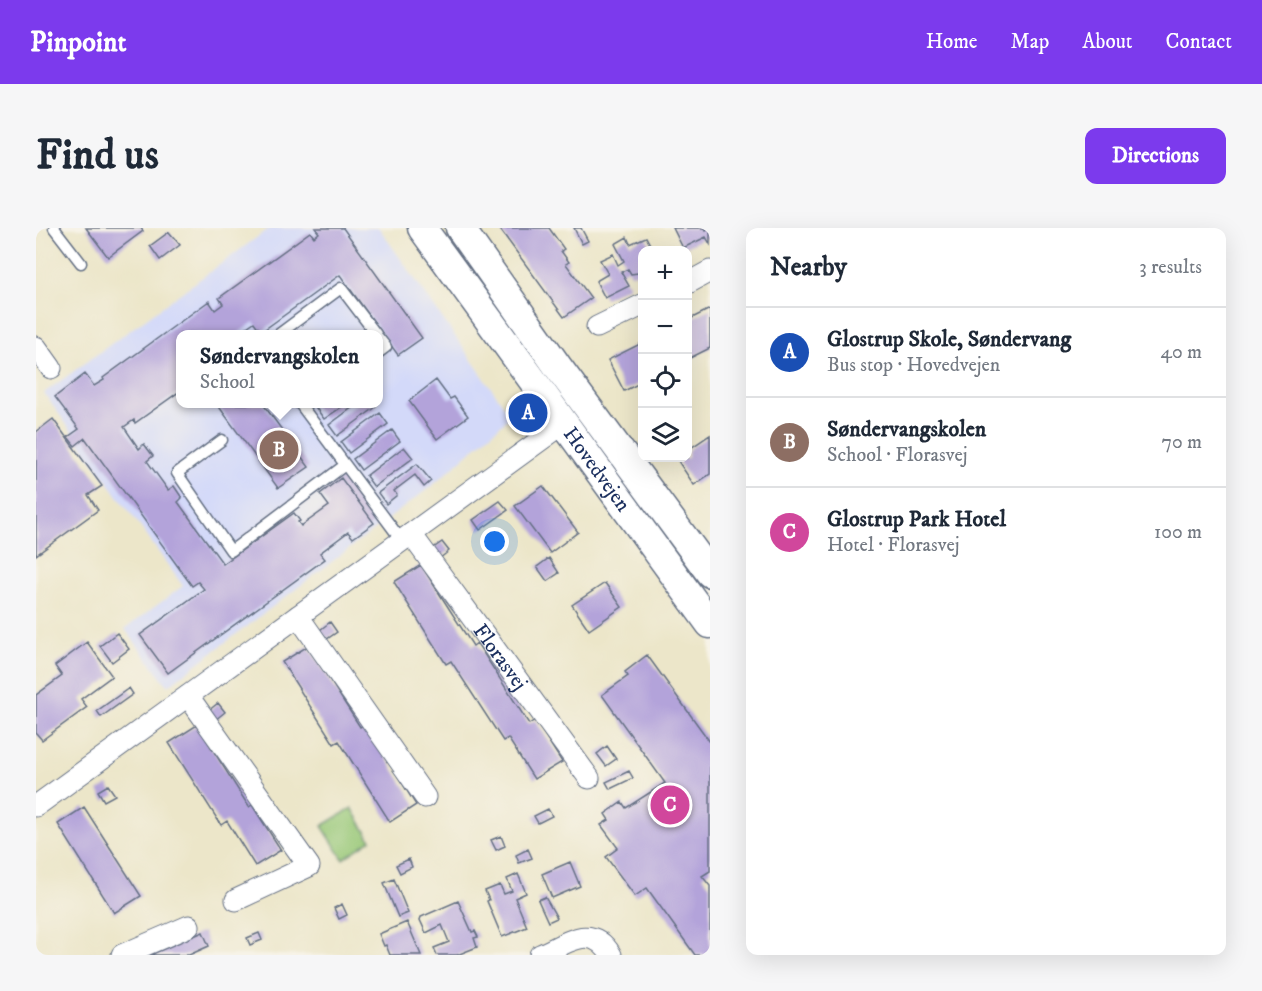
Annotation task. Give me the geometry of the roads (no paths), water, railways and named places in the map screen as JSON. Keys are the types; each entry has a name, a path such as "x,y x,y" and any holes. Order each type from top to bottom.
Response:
{"main road":[{"name":"Hovedvejen","path":"422,228 710,624"},
{"name":"Hovedvejen","path":"460,228 558,368 708,567"}],"street":[{"path":"692,281 710,272"},
{"path":"597,327 638,306"},
{"path":"36,347 51,368"},
{"path":"36,806 564,423"},
{"name":"Florasvej","path":"406,537 589,778"},
{"path":"298,616 425,797"},
{"path":"188,696 309,866 236,900"},
{"path":"122,955 189,926"},
{"path":"540,955 580,938 590,937 598,939 611,955"}],"lane":[{"path":"54,228 81,263"},
{"path":"284,330 341,288 372,330"},
{"path":"307,408 345,465 406,537"},
{"path":"222,440 177,473 231,551 345,465"}],"place":[{"name":"Glostrup Skole, Søndervang","path":"528,413"},
{"name":"Søndervangskolen","path":"279,450"},
{"name":"Glostrup Park Hotel","path":"670,805"}]}
